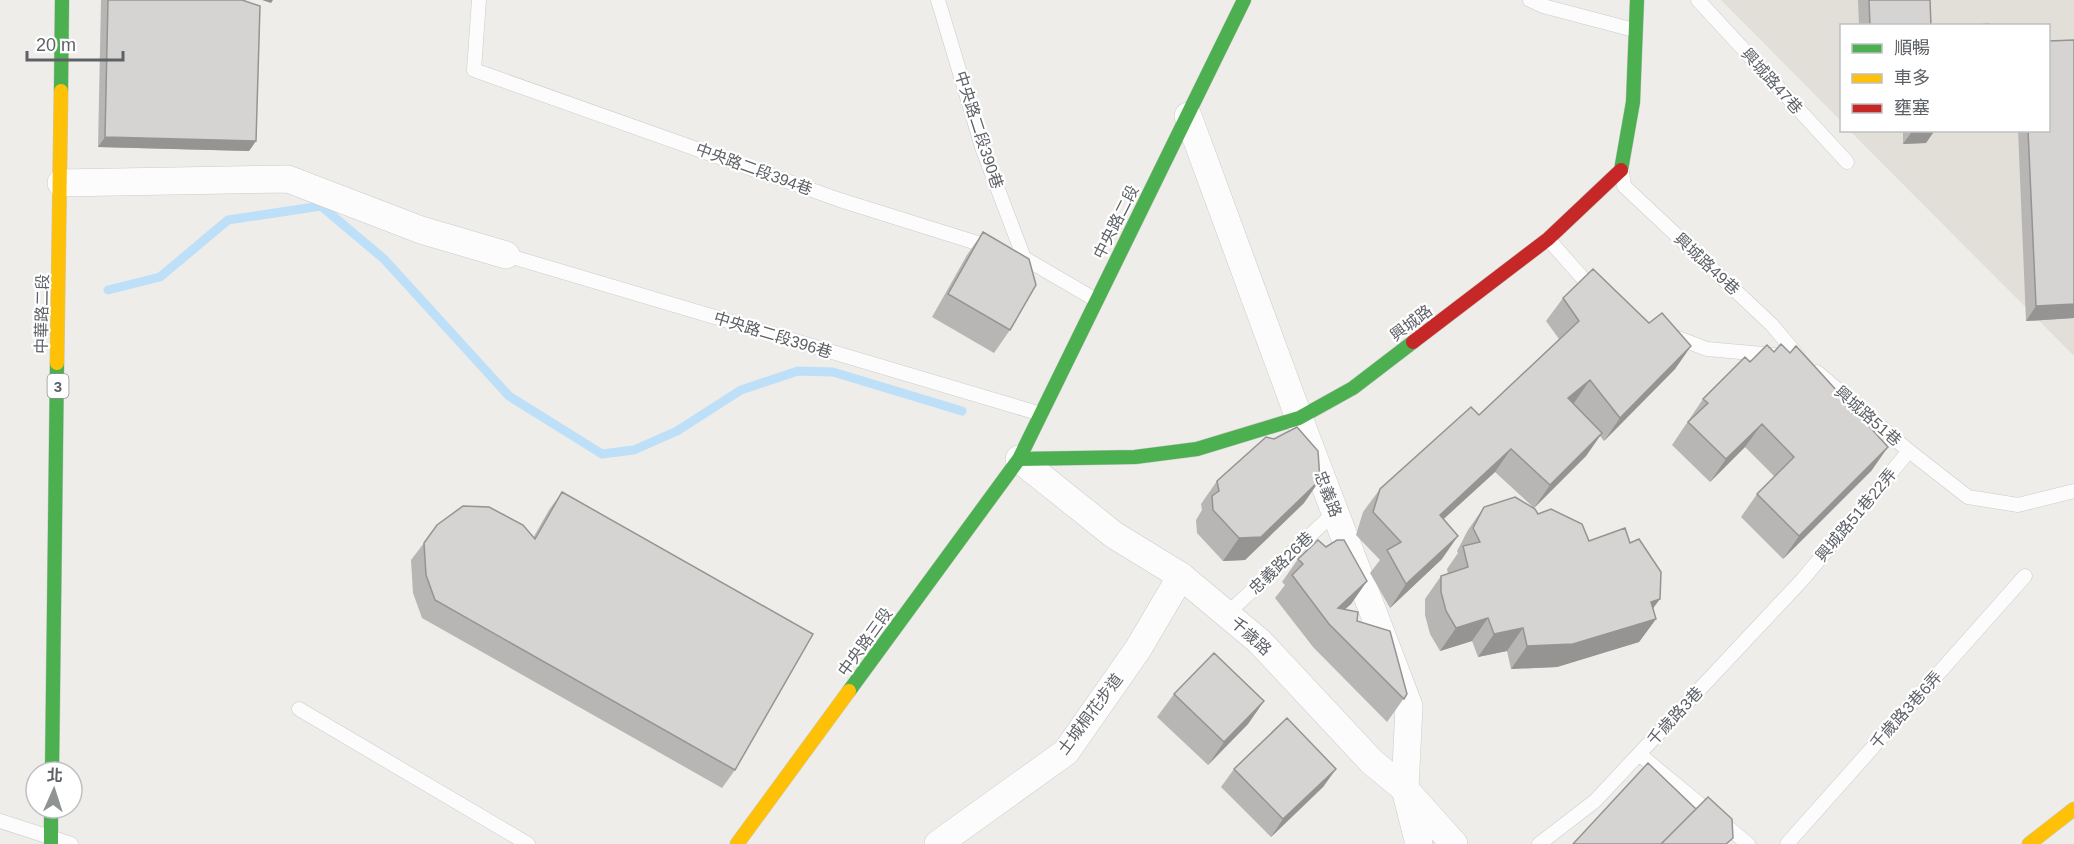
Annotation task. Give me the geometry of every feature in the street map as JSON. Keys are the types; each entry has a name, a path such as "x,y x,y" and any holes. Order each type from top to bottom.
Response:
{"street":[{"name":"中華路二段","path":"52,760 62,0"},
{"name":"中央路二段","path":"1019,459 1244,0"},
{"path":"1622,170 1633,102 1636,0"},
{"name":"忠義路","path":"1188,116 1299,418 1409,706 1405,789 1419,844"},
{"name":"興城路","path":"1019,459 1135,457 1197,449 1299,418 1353,388 1548,240 1622,170"},
{"path":"61,183 288,179 421,231 506,255"},
{"name":"千歲路","path":"1019,459 1114,535 1181,576 1260,642 1372,762 1405,789 1454,844"},
{"name":"中央路三段","path":"737,844 1019,459"},
{"name":"土城桐花步道","path":"938,844 1066,752 1138,649 1181,576"},
{"path":"2030,844 2074,809"},
{"path":"51,820 51,841"}],"lane":[{"name":"中央路二段394巷","path":"479,0 474,70 840,200 1024,258 1096,300"},
{"name":"中央路二段390巷","path":"938,0 983,150 1024,258"},
{"path":"1530,0 1543,6 1634,30"},
{"name":"興城路47巷","path":"1698,0 1847,162"},
{"name":"興城路49巷","path":"1622,170 1624,186 1772,325 1798,356"},
{"path":"1548,240 1601,299"},
{"name":"中央路二段396巷","path":"506,255 1041,414"},
{"path":"1660,332 1707,349 1798,356"},
{"name":"興城路51巷","path":"1798,356 1909,451 1968,496 2018,505 2074,491"},
{"name":"興城路51巷22弄","path":"1803,579 1909,451"},
{"name":"忠義路26巷","path":"1227,614 1335,512"},
{"name":"千歲路3巷6弄","path":"1787,844 2025,576"},
{"name":"千歲路3巷","path":"1539,844 1595,801 1803,579"},
{"path":"299,709 528,844"},
{"path":"1639,754 1748,844"},
{"path":"0,821 51,841 71,844"}],"shaded area":[{"path":"1721,0 2074,0 2074,356 1851,132 2050,132 2050,24 1840,24 1840,120"}],"building":[{"path":"108,0 242,0 260,6 256,141 105,137"},
{"path":"1869,0 1930,0 1931,24 1870,24"},
{"path":"2074,40 2074,304 2036,306 2028,132 2050,132 2050,41"},
{"path":"983,232 1029,259 1036,285 1010,330 948,294"},
{"path":"1593,269 1649,323 1662,313 1691,346 1620,418 1590,380 1568,398 1602,433 1550,485 1511,449 1440,515 1458,536 1406,584 1387,550 1401,542 1373,512 1380,489 1471,407 1479,415 1579,321 1563,298"},
{"path":"1781,344 1790,353 1796,346 1888,447 1799,536 1757,494 1794,457 1762,424 1726,459 1688,422 1708,403 1703,399 1745,357 1750,362 1767,345 1774,352"},
{"path":"1297,427 1318,451 1320,480 1261,537 1239,538 1213,510 1212,496 1219,491 1217,481 1266,437 1274,439"},
{"path":"562,492 813,634 735,770 435,600 426,575 424,543 437,525 463,506 489,507 523,525 535,539"},
{"path":"1515,497 1535,509 1538,514 1551,509 1582,524 1589,541 1625,528 1630,543 1639,539 1661,572 1660,599 1651,602 1656,619 1573,644 1527,646 1523,628 1494,634 1488,618 1456,628 1446,611 1441,592 1441,576 1468,567 1463,546 1480,542 1473,528 1484,507"},
{"path":"1318,540 1326,547 1337,540 1344,540 1367,581 1338,608 1358,612 1357,621 1390,631 1407,694 1404,699 1329,624 1292,575 1303,564 1298,559"},
{"path":"1214,653 1264,701 1224,742 1174,694"},
{"path":"1287,718 1336,769 1283,819 1234,769"},
{"path":"1648,763 1696,809 1661,844 1573,844"},
{"path":"1708,797 1732,819 1733,838 1726,844 1661,844"}],"waterway":[{"path":"108,290 160,277 228,220 321,206 384,259 509,396 602,454 634,450 677,431 741,390 798,371 833,372 962,411"}],"traffic: fast":[{"path":"61,91 62,0"},
{"path":"849,691 1019,459 1244,0"},
{"path":"1621,170 1633,102 1637,0"},
{"path":"1019,459 1135,457 1197,449 1299,418 1353,388 1413,342"},
{"path":"52,760 57,363"},
{"path":"51,820 51,844"}],"traffic: slow":[{"path":"57,363 61,91"},
{"path":"737,844 849,691"},
{"path":"2029,844 2074,809"}],"traffic: jam":[{"path":"1413,342 1548,239 1621,170"}]}
